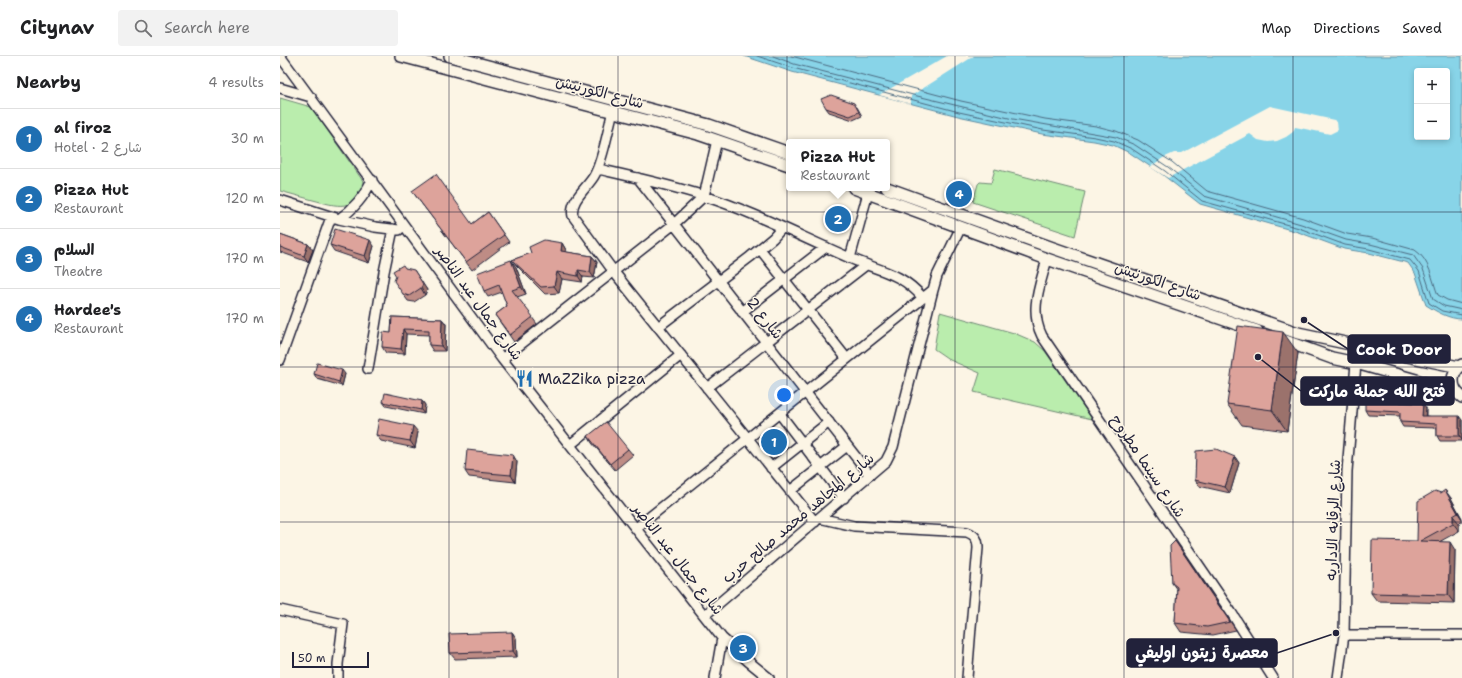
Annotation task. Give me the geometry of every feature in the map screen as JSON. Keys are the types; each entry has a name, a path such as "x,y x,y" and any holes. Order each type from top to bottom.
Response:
{"street":[{"name":"شارع جمال عبد الناصر","path":"280,56 502,359 722,638 769,678"},
{"name":"شارع الكورنيش","path":"401,56 613,111 717,140 786,164"},
{"name":"شارع الكورنيش","path":"450,56 709,125 786,152"},
{"path":"280,88 311,97"},
{"path":"613,111 598,169 590,183 575,202 572,212 576,220 614,272 790,492 817,520 854,526 967,532 976,537 978,548 970,627 967,678"},
{"path":"502,359 674,224 704,196 717,140"},
{"path":"598,169 704,196 866,265 886,272 907,282 923,298"},
{"name":"شارع 2","path":"638,178 870,475"},
{"path":"280,360 335,218 350,212 359,203 372,180"},
{"name":"شارع الكورنيش","path":"890,189 1052,248 1298,333 1461,366"},
{"name":"شارع الكورنيش","path":"862,191 1047,259 1332,358 1356,363 1416,380 1459,394"},
{"path":"850,258 868,193"},
{"path":"280,200 335,218 375,227 409,231"},
{"name":"شارع المجاهد محمد صالح حرب","path":"705,615 886,461 893,447 932,290 961,227"},
{"path":"658,327 760,249 782,228"},
{"path":"368,369 384,272 393,229"},
{"path":"742,312 826,247"},
{"path":"760,249 847,359"},
{"name":"شارع سينما مطروح","path":"1047,259 1035,310 1036,319 1042,336 1231,612 1273,678"},
{"path":"707,388 866,265"},
{"path":"636,528 780,414 932,290"},
{"path":"570,445 681,356"},
{"name":"شارع الرقابه الاداريه","path":"1338,678 1344,635 1347,471 1356,363"},
{"path":"1459,394 1452,381 1456,371 1461,366"},
{"path":"780,414 844,498"},
{"path":"771,468 829,422"},
{"path":"790,492 847,446"},
{"path":"280,610 342,624 338,678"},
{"path":"1344,635 1462,635"},
{"name":"شارع جمال عبد الناصر","path":"716,678 722,638"}],"green space":[{"path":"280,98 311,107 363,181 360,192 356,199 351,203 344,205 330,204 280,191"},
{"path":"995,169 1085,192 1075,236 973,202 978,184 980,182 991,183"},
{"path":"940,312 1014,333 1035,342 1045,351 1092,419 974,392 980,373 950,360 934,349"}],"water":[{"path":"744,56 1462,56 1462,319 1457,319 1439,313 1426,305 1415,273 1408,263 1369,253 1344,249 1298,232 1200,204 1163,175 1130,153 1113,145 1042,134 958,116 792,72"}],"pier":[{"path":"947,56 974,56 911,96 911,104 879,95"},
{"path":"1270,106 1334,120 1337,122 1338,130 1330,134 1295,127 1293,132 1286,137 1277,141 1268,142 1258,140 1250,134 1168,178 1150,167 1163,158 1174,153 1182,153"}],"building":[{"path":"831,95 854,103 859,112 850,116 826,108 821,99"},
{"path":"436,174 472,224 488,212 504,235 466,262 412,191"},
{"path":"335,229 370,240 365,256 330,245"},
{"path":"280,234 308,244 304,256 280,247"},
{"path":"544,240 562,243 561,251 592,256 590,272 578,270 578,276 557,272 554,286 541,287 512,260 531,253 529,247"},
{"path":"511,260 521,287 512,290 533,317 510,335 495,315 507,306 499,285 484,291 477,273"},
{"path":"403,265 405,268 414,270 423,284 421,288 409,296 403,294 394,281 396,276 393,271"},
{"path":"392,317 442,319 441,346 429,345 429,330 403,329 401,349 382,347 383,332 391,333"},
{"path":"1238,326 1283,332 1272,410 1227,404"},
{"path":"317,363 342,370 339,382 314,374"},
{"path":"1365,390 1388,391 1387,402 1423,403 1422,416 1459,416 1459,436 1437,436 1437,424 1400,422 1400,412 1365,410"},
{"path":"385,393 422,401 421,410 383,402"},
{"path":"379,419 413,426 410,441 376,435"},
{"path":"606,422 628,449 610,464 588,436"},
{"path":"1216,449 1235,457 1225,487 1195,480 1196,451"},
{"path":"467,450 513,455 511,475 465,471"},
{"path":"1445,490 1458,513 1453,516 1453,523 1420,541 1450,542 1448,595 1371,593 1372,540 1417,541 1418,501 1435,491 1441,493"},
{"path":"1175,541 1230,622 1207,627 1175,623 1177,587 1172,583 1170,546"},
{"path":"512,632 513,651 450,653 449,634"}],"place":[{"name":"Hardee's","path":"959,194"},
{"name":"Pizza Hut","path":"838,219"},
{"name":"Cook Door","path":"1304,320"},
{"name":"فتح الله جملة ماركت","path":"1258,357"},
{"name":"MaZZika pizza","path":"525,379"},
{"name":"al firoz","path":"774,442"},
{"name":"معصرة زيتون اوليفي","path":"1336,633"},
{"name":"السلام","path":"743,648"}]}
